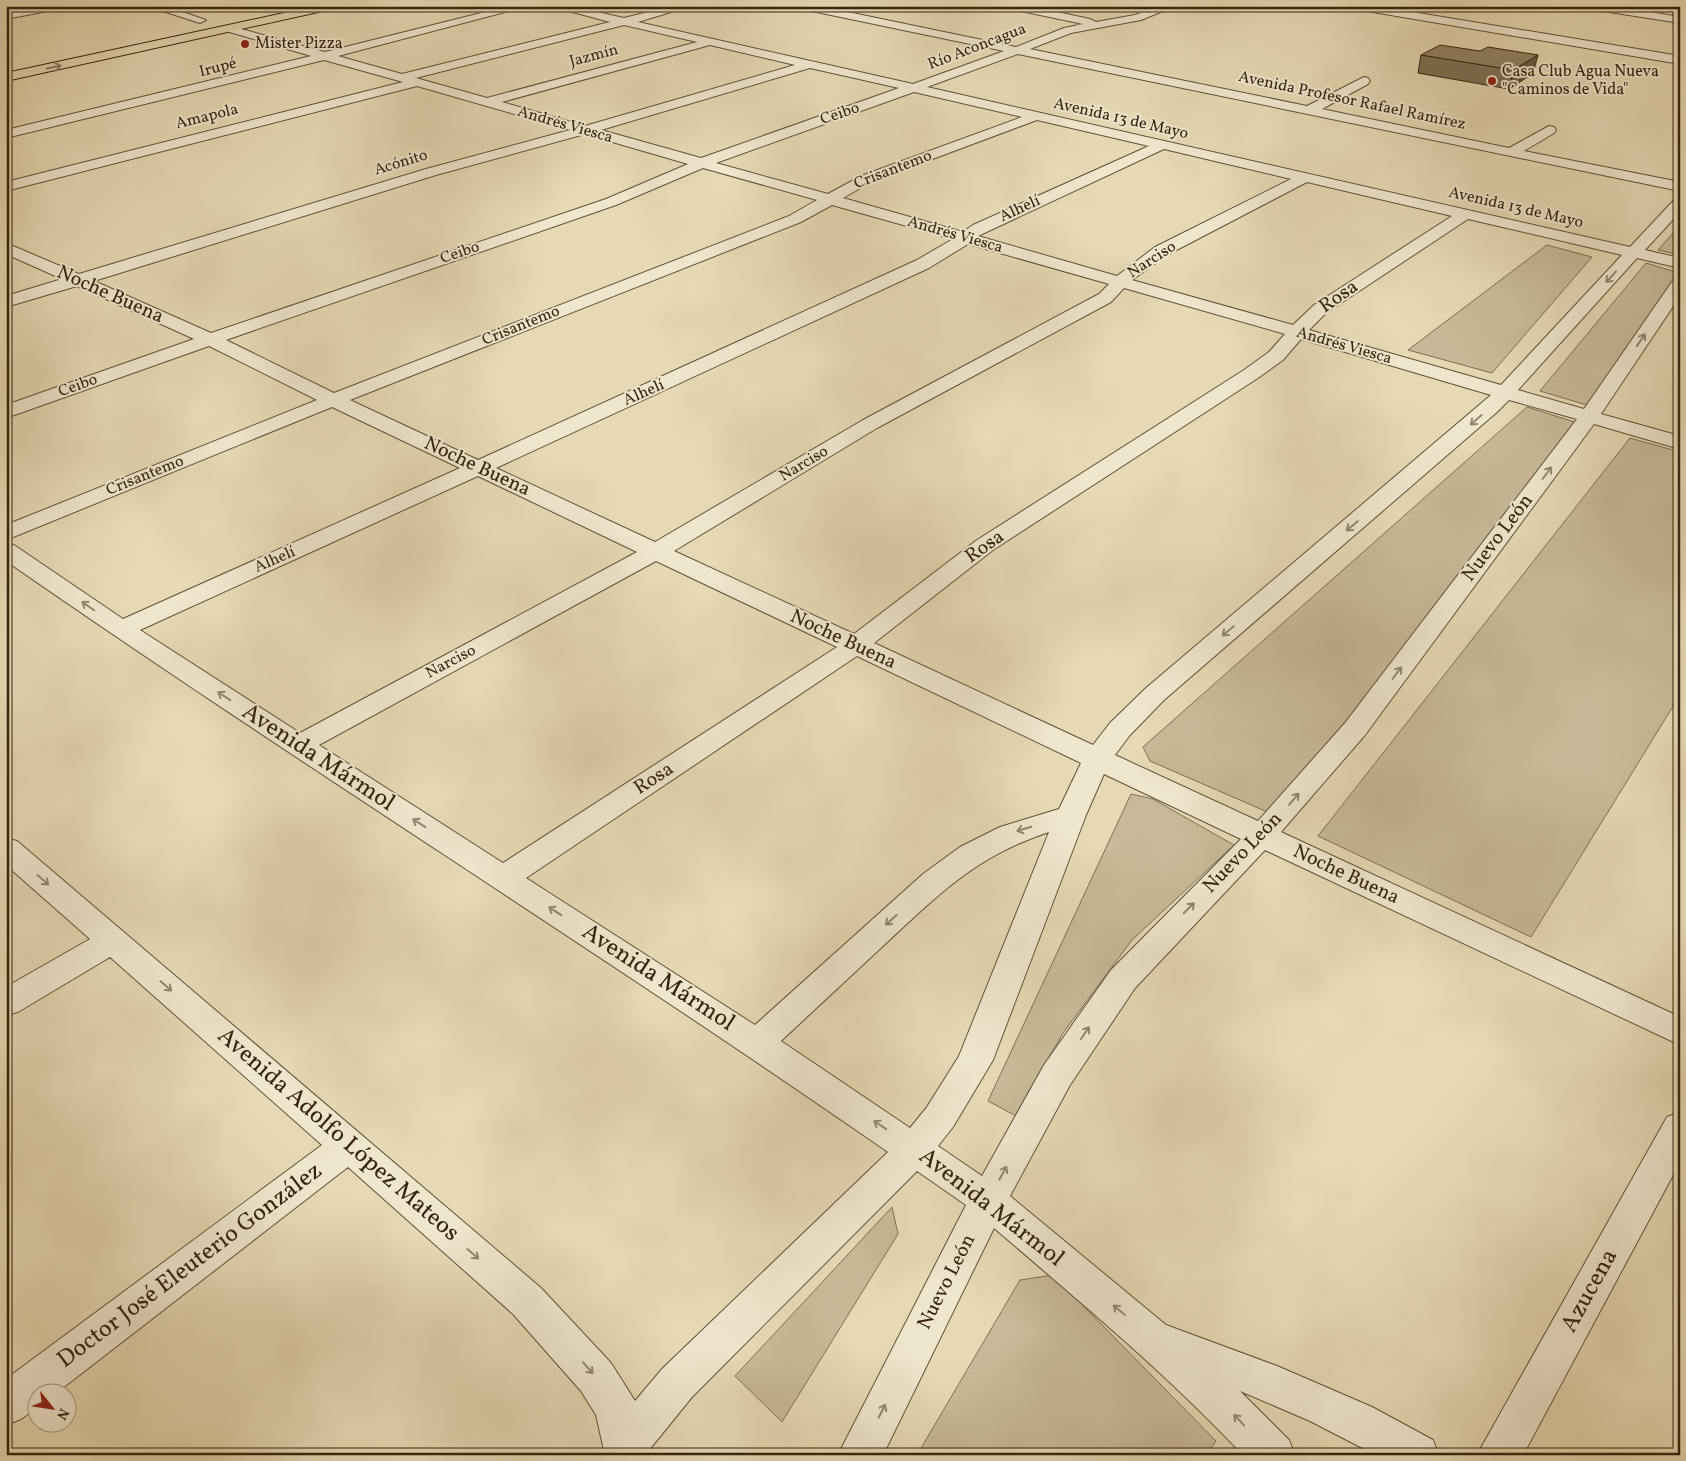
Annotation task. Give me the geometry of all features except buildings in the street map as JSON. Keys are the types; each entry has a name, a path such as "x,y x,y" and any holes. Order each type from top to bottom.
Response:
{"main road":[{"path":"6,77 332,6"},
{"path":"172,26 205,19"}],"street":[{"path":"6,16 58,6"},
{"path":"152,6 205,19"},
{"name":"Irupé","path":"6,134 258,74 523,6"},
{"name":"Avenida 13 de Mayo","path":"555,6 1033,117 1680,263"},
{"path":"400,78 686,6"},
{"name":"Avenida Profesor Rafael Ramírez","path":"802,6 1680,187"},
{"path":"1011,6 1099,24"},
{"name":"Río Aconcagua","path":"912,88 1016,51 1068,30 1137,18 1170,6"},
{"path":"1355,6 1680,60"},
{"path":"1590,6 1627,9 1655,8 1680,14"},
{"path":"1611,20 1627,9 1680,20"},
{"path":"1448,21 1464,14"},
{"name":"Andrés Viesca","path":"230,29 1297,332 1680,443"},
{"path":"1570,42 1586,33"},
{"name":"Jazmín","path":"486,102 710,42"},
{"name":"Acónito","path":"6,302 431,172 808,65"},
{"path":"1310,110 1364,81"},
{"name":"Amapola","path":"6,187 416,82"},
{"name":"Ceibo","path":"6,412 210,339 611,202 657,184 701,162 912,88"},
{"name":"Crisantemo","path":"6,533 333,400 795,220 830,200 838,193 866,179 1033,117"},
{"path":"1512,152 1549,130"},
{"name":"Alhelí","path":"121,629 480,468 923,264 944,253 963,237 1007,214 1160,146"},
{"name":"Narciso","path":"299,745 655,552 870,424 1106,298 1119,282 1161,251 1304,178"},
{"path":"626,1451 677,1383 915,1148 940,1117 975,1060 1071,815 1097,759 1120,729 1155,694 1505,393 1680,202"},
{"name":"Rosa","path":"503,878 855,646 985,545 1276,356 1320,309 1464,214"},
{"name":"Noche Buena","path":"6,248 76,281 210,339 333,400 655,552 1680,1032"},
{"name":"Nuevo León","path":"860,1455 988,1200 1057,1074 1123,979 1262,835 1355,729 1589,417 1680,283"},
{"name":"Avenida Mármol","path":"6,550 121,629 757,1043 915,1148 988,1200 1153,1339 1226,1406 1272,1455"},
{"path":"757,1043 934,881 964,860 1011,834 1071,815"},
{"name":"Avenida Adolfo López Mateos","path":"6,848 350,1145 527,1301 596,1377 616,1408 626,1451"},
{"path":"6,1003 113,940"},
{"name":"Azucena","path":"1499,1455 1680,1127"},
{"name":"Doctor José Eleuterio González","path":"6,1405 350,1145"},
{"path":"1153,1339 1289,1389 1354,1420 1417,1455"}],"shaded area":[{"path":"1680,225 1680,255 1658,250"},
{"path":"1547,245 1592,257 1492,373 1408,350"},
{"path":"1646,263 1679,273 1590,406 1540,391"},
{"path":"1527,407 1581,424 1272,814 1150,761 1143,747"},
{"path":"1630,438 1680,452 1680,695 1531,937 1318,836"},
{"path":"1131,794 1153,799 1234,845 1132,940 1063,1033 1016,1116 988,1101"},
{"path":"892,1207 898,1234 782,1422 735,1376"},
{"path":"1053,1275 1216,1441 1206,1455 917,1455 1020,1280"}],"place":[{"name":"Mister Pizza","path":"245,44"},
{"name":"Casa Club Agua Nueva \"Caminos de Vida\"","path":"1492,81"}]}
